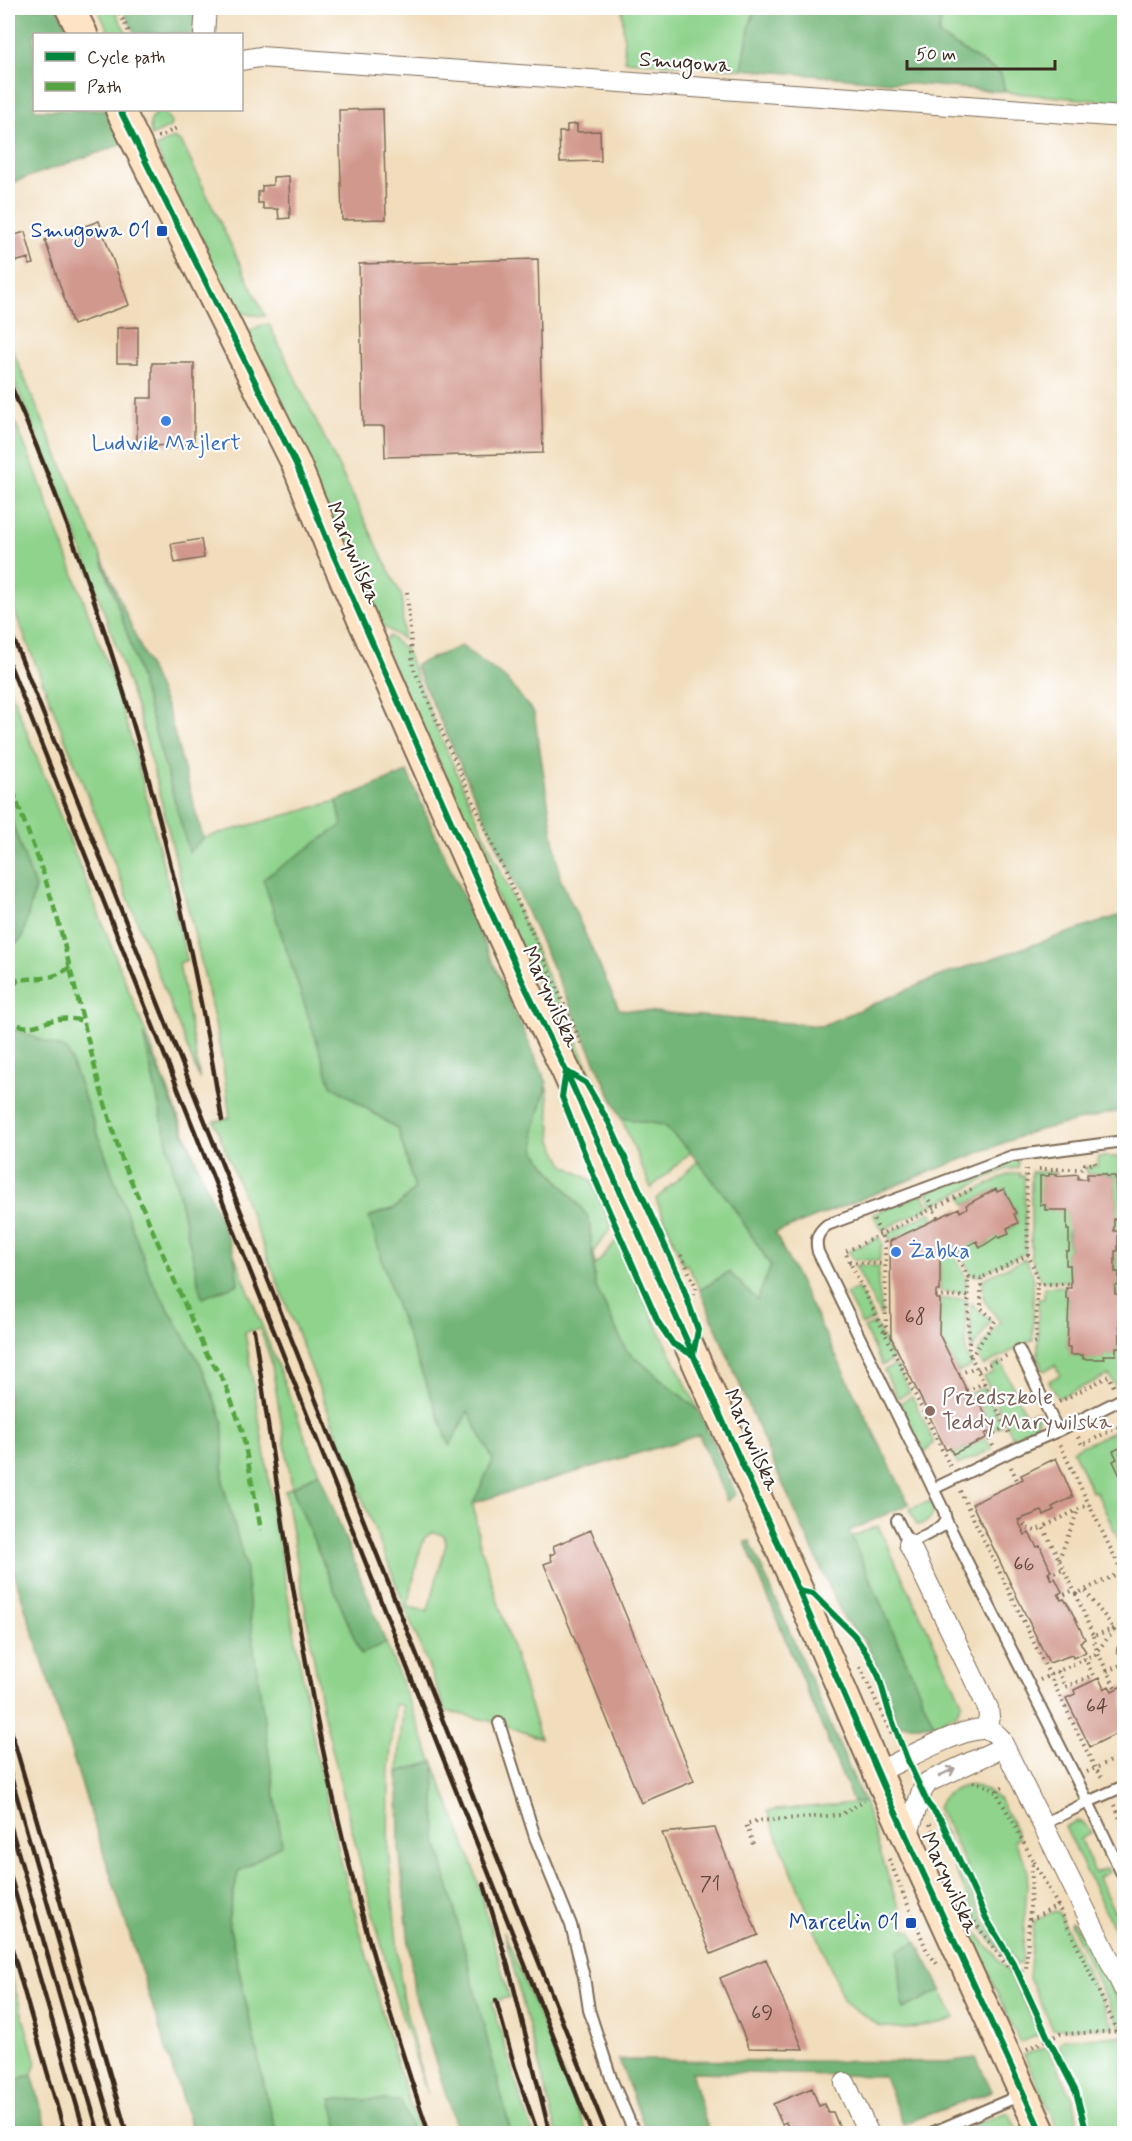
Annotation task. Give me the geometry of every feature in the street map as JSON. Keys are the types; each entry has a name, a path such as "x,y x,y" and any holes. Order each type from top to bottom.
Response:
{"street":[{"path":"70,8 82,33"},
{"path":"204,33 206,8"},
{"name":"Smugowa","path":"243,60 260,57 1125,117"},
{"name":"Marywilska","path":"120,111 296,464 330,547 486,902 611,1172 672,1286 878,1772 1042,2133"},
{"path":"909,1544 988,1708 986,1728"},
{"path":"878,1772 969,1730 986,1728 993,1731 1005,1747 1125,1989"},
{"path":"907,1836 922,1791 928,1782 1005,1747"},
{"path":"845,2083 869,2133"}],"lane":[{"path":"1125,1141 1012,1156 827,1225 819,1231 816,1242 818,1252 946,1520 1125,1878"},
{"path":"1019,1350 1058,1436"},
{"path":"933,1489 959,1482 1058,1436 1125,1398"},
{"path":"897,1520 909,1544 941,1527 946,1520"},
{"path":"499,1723 536,1837 571,1925 584,1977 589,2010 612,2081 635,2133"},
{"path":"1043,1824 1125,1785"},
{"path":"929,2133 1024,2094"}],"path":[{"path":"117,8 130,33"},
{"path":"407,592 413,667 586,1053"},
{"path":"959,1374 1036,1342 1037,1275 1028,1255 1026,1169 1020,1170"},
{"path":"975,1187 845,1252 959,1482 959,1490 1095,1768 1111,1792 1125,1830"},
{"path":"869,1209 885,1243 886,1337"},
{"path":"954,1249 968,1277 969,1353 1006,1427"},
{"path":"681,1255 696,1287 694,1295"},
{"path":"968,1277 981,1278 1028,1255"},
{"path":"848,1262 884,1264"},
{"path":"981,1278 981,1308"},
{"path":"1036,1284 1070,1284"},
{"path":"672,1286 688,1300"},
{"path":"936,1296 970,1297 995,1321 971,1357"},
{"path":"967,1391 984,1383"},
{"path":"1058,1436 1123,1572 1086,1590 1059,1597"},
{"path":"1009,1464 1018,1482"},
{"path":"1021,1519 1026,1528 1035,1531 1089,1504"},
{"path":"1059,1559 1079,1509"},
{"path":"1043,1527 1075,1592 1097,1651 1116,1689"},
{"path":"1049,1575 1063,1569"},
{"path":"1086,1590 1091,1601 1114,1630"},
{"path":"1093,1636 1125,1625"},
{"path":"1028,1686 1097,1651 1114,1630"},
{"path":"1058,1671 1065,1687 1093,1675 1085,1658"},
{"path":"1107,1671 1125,1663"},
{"path":"886,1704 898,1737 911,1756"},
{"path":"885,1723 892,1735 898,1737"},
{"path":"1076,1777 1125,1755"},
{"path":"1020,1779 998,1789 997,1792 1058,1906 1118,2032"},
{"path":"922,1791 933,1809 929,1820 942,1851"},
{"path":"753,1844 746,1824 756,1821 840,1815 868,1799"},
{"path":"968,1913 1010,1970 1018,1972 1026,1968 1033,1860"},
{"path":"1030,1920 1058,1906"},
{"path":"1009,1956 1022,1982"},
{"path":"1044,2030 1054,2050"},
{"path":"1049,2040 1060,2034 1125,2031"}],"green space":[{"path":"8,8 57,8 70,33 33,33 33,111 107,111 123,144 8,184"},
{"path":"97,8 113,8 126,33 110,33"},
{"path":"122,8 196,8 196,33 135,33"},
{"path":"622,8 756,8 750,24 742,69 625,61"},
{"path":"756,8 944,8 938,35 1001,74 1005,92 742,69 750,24"},
{"path":"944,8 1124,8 1124,103 1005,92 1001,74 938,35"},
{"path":"156,111 165,111 171,123 170,127 151,136 150,123"},
{"path":"173,138 182,143 265,316 235,313 176,195 156,147"},
{"path":"269,324 402,597 403,639 372,619 243,335 259,326"},
{"path":"8,340 101,556 129,639 189,851 203,838 337,801 342,825 331,1085 398,1129 415,1189 395,1208 370,1216 450,1445 468,1410 494,1460 473,1504 479,1540 540,1738 499,1723 446,1711 214,1121 230,1118 221,1054 201,960 155,774 126,675 95,586 62,498 8,367","holes":["433,1532 444,1535 446,1544 428,1611 408,1607 418,1557 425,1537"]},
{"path":"8,406 34,467 112,677 135,752 187,960 179,963 200,1080 8,594"},
{"path":"101,556 168,711 203,838 189,852 129,639"},
{"path":"389,636 406,650 434,722 606,1107 604,1108 527,964 461,815 450,782 426,739 383,643"},
{"path":"461,646 505,678 534,713 560,878 619,1009 821,1026 940,976 1124,914 1124,1110 1031,1132 775,1233 909,1504 849,1531 934,1725 898,1725 880,1674 865,1642 844,1619 770,1456 700,1290 729,1272 757,1300 771,1266 730,1202 688,1149 663,1125 621,1118 415,665"},
{"path":"8,684 208,1191 144,1039 202,1298 238,1284 234,1254 319,1472 292,1488 361,1654 386,1643 433,1762 398,1772 403,1706 395,1704 389,1769 388,1847 402,1996 427,2094 395,1994 369,1899 323,1712 285,1491 292,1487 271,1360 260,1329 245,1332 284,1574 318,1763 343,1869 393,2052 419,2133 413,2133 400,2101 332,2099 340,2133 277,2133 267,2099 228,1920 238,1872 254,1650 245,1564 223,1485 223,1422 201,1365 151,1279 67,1051 8,1027 8,950 22,938 35,888 8,811"},
{"path":"407,772 547,1083 534,1130 536,1153 589,1218 595,1285 626,1350 699,1411 736,1494 727,1501 699,1435 473,1503 493,1460 468,1411 450,1446 396,1306 369,1217 395,1208 415,1189 398,1129 331,1085 263,879 342,825 337,801"},
{"path":"8,811 35,888 22,938 8,950"},
{"path":"8,1027 67,1050 151,1279 201,1365 223,1422 223,1485 245,1564 254,1650 282,1844 238,1872 228,1920 267,2099 277,2133 193,2133 8,1554"},
{"path":"143,1034 234,1254 238,1284 202,1298"},
{"path":"547,1085 552,1141 564,1165 591,1180 612,1227 593,1252 595,1266 618,1239 639,1289 699,1411 626,1350 595,1285 589,1218 535,1151 534,1130"},
{"path":"621,1118 663,1125 691,1152 651,1188"},
{"path":"1098,1157 1124,1157 1124,1384 1116,1387 1109,1375 1058,1398 1049,1381 1060,1375 1055,1365 1044,1371 1038,1358 1038,1299 1044,1299 1044,1287 1066,1286 1066,1299 1069,1299 1067,1347 1070,1347 1070,1355 1083,1355 1083,1359 1104,1358 1103,1355 1116,1355 1116,1347 1120,1347 1119,1294 1115,1294 1115,1286 1119,1285 1119,1272 1115,1272 1118,1231 1114,1231 1114,1219 1117,1219 1115,1176 1087,1174 1086,1167 1097,1166"},
{"path":"1018,1158 1018,1168 1006,1169 933,1205 927,1192"},
{"path":"698,1161 730,1202 771,1266 757,1301 729,1272 700,1290 687,1264 684,1266 656,1199"},
{"path":"1031,1172 1057,1172 1057,1174 1049,1174 1040,1205 1045,1205 1045,1210 1067,1210 1069,1251 1066,1252 1066,1264 1070,1265 1070,1281 1042,1281 1031,1257"},
{"path":"1020,1173 1020,1176 1024,1176 1026,1253 979,1276 971,1275 959,1250 977,1241 981,1247 1018,1223 1014,1214 1016,1213 1004,1189 997,1192 996,1189 966,1205 962,1197 1009,1174"},
{"path":"923,1194 929,1207 882,1230 873,1214"},
{"path":"931,1212 935,1220 890,1241 887,1234"},
{"path":"879,1237 882,1243 879,1261 853,1259 849,1251"},
{"path":"954,1253 966,1278 966,1293 940,1291 940,1259"},
{"path":"1025,1259 1033,1274 1033,1340 983,1366 977,1353 1000,1322 983,1299 983,1279"},
{"path":"855,1265 879,1266 878,1283 882,1314 880,1315"},
{"path":"858,1288 874,1319 862,1325 846,1294"},
{"path":"940,1299 966,1299 966,1353 972,1366 958,1372 939,1334"},
{"path":"971,1303 991,1321 971,1351"},
{"path":"875,1323 893,1360 882,1365 864,1328"},
{"path":"1001,1362 1026,1415 1037,1411 1036,1425 1013,1438 984,1377 994,1372 992,1367"},
{"path":"896,1365 910,1392 898,1398 884,1370"},
{"path":"984,1388 1002,1426 993,1430 978,1401 973,1403 969,1394"},
{"path":"912,1396 934,1442 924,1453 900,1403"},
{"path":"1124,1427 1124,1446 1113,1451 1117,1459 1113,1461 1122,1480 1124,1479 1124,1551 1096,1491 1092,1492 1073,1450"},
{"path":"986,1438 992,1449 958,1465 953,1454"},
{"path":"319,1472 386,1643 361,1654 292,1488"},
{"path":"931,1501 933,1514 929,1520 917,1525 910,1509"},
{"path":"878,1526 962,1702 956,1714 934,1725 851,1537"},
{"path":"750,1541 864,1802 854,1804 745,1542"},
{"path":"434,1762 436,1837 511,2133 458,2133 414,1993 399,1846 398,1772"},
{"path":"434,1766 474,1868 509,1997 492,2002 523,2106 534,2133 511,2133 510,2130 436,1837"},
{"path":"969,1785 989,1791 1002,1803 1019,1838 1014,1841 1028,1869 1022,1963 1017,1965 992,1923 937,1808 950,1792"},
{"path":"864,1802 893,1892 904,1917 901,1919 907,1931 911,1930 917,1942 898,1951 903,2009 941,1990 955,2018 906,2029 879,2026 844,2001 767,1811"},
{"path":"935,1815 983,1918 1011,1964 981,1927 933,1820"},
{"path":"1076,1821 1084,1823 1091,1833 1080,1839 1095,1873 1107,1868 1109,1872 1098,1878 1114,1911 1124,1906 1124,1911 1117,1915 1124,1931 1124,1950 1065,1827"},
{"path":"1055,1911 1059,1913 1114,2027 1053,2029 1029,1978 1034,1921"},
{"path":"961,1913 1008,1971 1040,2034 1020,2043"},
{"path":"1072,1922 1092,1946 1124,2015 1124,2026 1120,2027 1070,1924"},
{"path":"504,1932 587,2133 557,2133"},
{"path":"917,1942 941,1990 903,2009 898,1950"},
{"path":"8,1965 36,2062 32,2074 8,2083"},
{"path":"1124,2036 1124,2133 1093,2133 1079,2086 1059,2045 1063,2039"},
{"path":"1047,2046 1073,2099 1081,2133 1060,2133 1024,2055"},
{"path":"976,2058 992,2091 903,2124 884,2076 691,2072 709,2133 647,2133 619,2060 945,2062"},
{"path":"32,2074 48,2133 8,2133 8,2083"},
{"path":"331,2099 401,2101 413,2133 340,2133"},
{"path":"1009,2113 1018,2133 955,2133"}],"building":[{"path":"383,109 386,219 342,220 339,110"},
{"path":"577,124 577,132 600,131 601,161 560,162 559,132 567,132 567,125"},
{"path":"289,176 290,218 279,219 278,209 263,209 263,203 258,203 258,192 262,191 262,186 273,185 273,177"},
{"path":"99,221 129,305 73,325 45,240"},
{"path":"25,232 34,264 29,265 29,258 14,262 8,239 8,237"},
{"path":"538,259 543,453 385,457 384,426 363,426 359,264"},
{"path":"138,327 138,363 117,363 117,328"},
{"name":"Ludwik Majlert","path":"152,363 194,363 194,445 137,446 137,398 152,398"},
{"path":"201,539 204,558 175,563 171,544"},
{"path":"1049,1174 1057,1174 1057,1176 1078,1174 1078,1179 1087,1179 1087,1174 1115,1176 1117,1219 1114,1219 1114,1231 1118,1231 1118,1251 1115,1251 1115,1272 1119,1272 1119,1285 1115,1286 1115,1294 1119,1294 1120,1347 1116,1347 1116,1355 1103,1355 1104,1359 1083,1359 1083,1355 1070,1355 1070,1347 1067,1347 1069,1299 1066,1299 1066,1288 1071,1288 1070,1265 1066,1265 1066,1251 1069,1251 1067,1210 1045,1210 1045,1205 1040,1205 1040,1176 1049,1176"},
{"path":"996,1189 997,1192 1004,1189 1016,1213 1014,1214 1018,1223 1007,1228 1009,1234 999,1238 998,1236 980,1248 977,1241 960,1250 959,1247 940,1259 940,1291 936,1291 936,1299 940,1299 939,1334 973,1403 978,1400 993,1430 985,1434 986,1438 953,1454 950,1448 946,1450 891,1337 890,1241 959,1208 960,1212 967,1208 966,1205"},
{"path":"1124,1446 1124,1479 1122,1480 1113,1461 1117,1459 1113,1451"},
{"path":"1056,1458 1073,1497 1052,1507 1054,1510 1044,1515 1042,1511 1018,1520 1025,1535 1029,1533 1037,1547 1040,1546 1051,1571 1048,1573 1051,1580 1055,1578 1062,1592 1058,1594 1061,1600 1064,1599 1069,1606 1085,1639 1080,1642 1086,1652 1073,1658 1072,1655 1049,1663 972,1504 1023,1479 1021,1475"},
{"path":"591,1530 694,1781 641,1803 544,1564 552,1561 550,1555 555,1553 553,1546"},
{"path":"1099,1678 1104,1689 1109,1686 1112,1691 1124,1685 1124,1730 1090,1747 1066,1698 1075,1694 1074,1690"},
{"path":"715,1828 758,1935 711,1954 662,1833"},
{"path":"766,1959 803,2049 749,2048 720,1978"},
{"path":"812,2088 819,2106 824,2104 828,2112 833,2112 842,2134 782,2134 788,2129 786,2122 782,2124 773,2104"}],"railway":[{"path":"8,379 80,559 139,743 186,930 222,1120"},
{"path":"8,625 607,2134"},
{"path":"8,660 592,2134"},
{"path":"254,1330 294,1593 334,1799 370,1944 429,2134"},
{"path":"8,1720 127,2134"},
{"path":"8,1766 114,2134"},
{"path":"8,1817 99,2134"},
{"path":"8,1868 85,2134"},
{"path":"484,1884 512,1980 550,2134"},
{"path":"8,1935 65,2134"},
{"path":"496,2000 515,2068 538,2134"}],"marked path":[{"path":"8,778 43,872 59,924 99,1084 122,1160 206,1353 224,1381 242,1430 261,1530"},
{"path":"70,967 57,975 46,978 18,980 8,993 10,1020 29,1027 59,1019 83,1021"}],"cycle path":[{"path":"120,111 296,464 330,547 486,901 566,1071 799,1591 884,1787 1042,2134"},
{"path":"566,1071 586,1083 609,1123 681,1281 698,1330 693,1355 673,1344 658,1322 595,1179 562,1097 566,1071"},
{"path":"799,1591 813,1594 854,1635 868,1655 879,1677 889,1712 907,1759 928,1804 941,1820 986,1918 1015,1966 1076,2092 1087,2134"}],"place":[{"name":"Smugowa 01","path":"162,231"},
{"name":"Ludwik Majlert","path":"166,421"},
{"name":"Żabka","path":"896,1252"},
{"name":"Przedszkole Teddy Marywilska","path":"930,1411"},
{"name":"Marcelin 01","path":"911,1923"}]}
